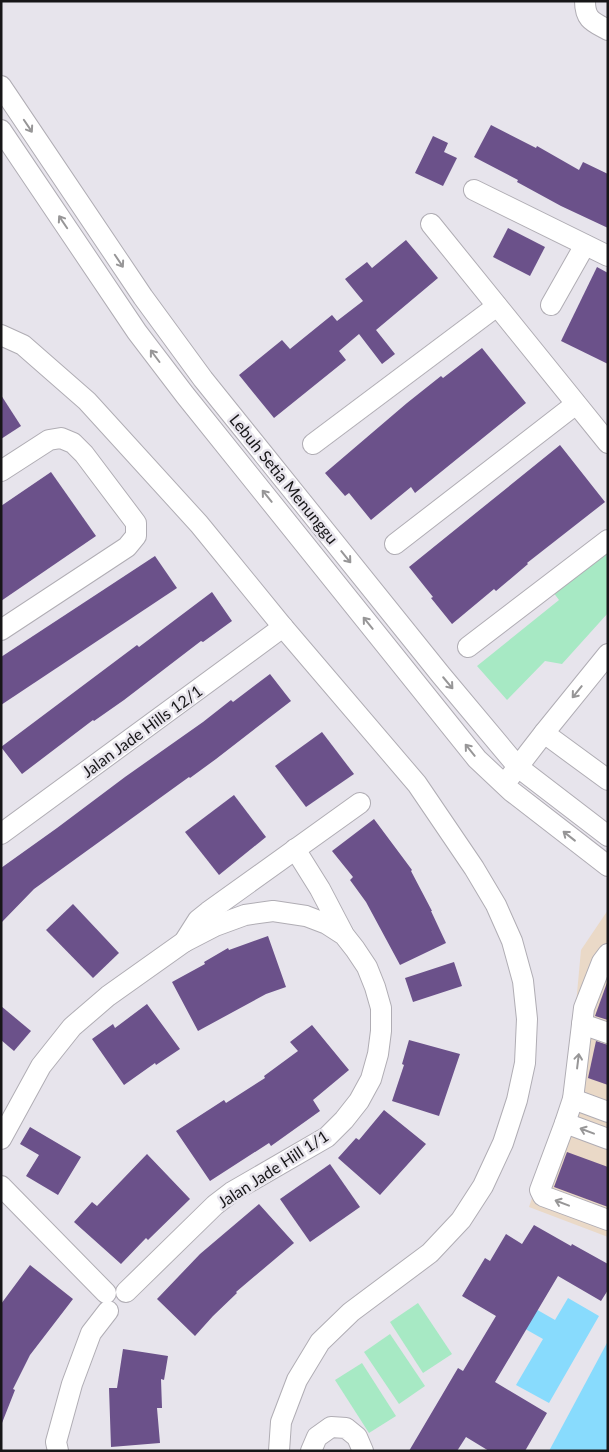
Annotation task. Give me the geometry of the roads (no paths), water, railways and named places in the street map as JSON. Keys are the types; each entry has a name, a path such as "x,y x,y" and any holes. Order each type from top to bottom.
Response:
{"street":[{"path":"585,1 586,15 593,22 608,30"},
{"name":"Lebuh Setia Menunggu","path":"1,86 143,297 206,382 434,667 518,766 608,836"},
{"name":"Lebuh Setia Menunggu","path":"1,130 137,332 185,395 477,758 504,785 608,866"},
{"path":"474,190 608,256"},
{"path":"431,224 608,443"},
{"path":"551,305 585,245"},
{"path":"313,444 497,306"},
{"path":"1,335 23,345 87,401 198,524 283,628 417,784 474,868 496,905 512,941 523,981 526,1019 526,1063 517,1100 503,1143 483,1186 461,1220 430,1253 351,1312 320,1342 297,1380 281,1422 278,1451"},
{"path":"185,395 206,382"},
{"path":"395,544 576,404"},
{"path":"1,471 49,440 61,438 73,443 84,454 136,523 136,536 127,547 1,630"},
{"path":"468,647 608,540"},
{"name":"Jalan Jade Hills 12/1","path":"1,834 283,628"},
{"path":"504,785 608,654"},
{"path":"544,733 608,780"},
{"path":"1,1139 41,1066 72,1027 108,996 184,942 198,920 208,912 360,803"},
{"path":"295,848 320,889 344,935"},
{"name":"Jalan Jade Hill 1/1","path":"107,1302 112,1289 126,1292 216,1205 249,1181 327,1137 359,1101 371,1079 378,1054 382,1031 381,1008 375,986 367,967 355,949 344,935 327,924 306,916 273,911 245,915 215,926 184,942"},
{"path":"608,954 602,962 584,1008 572,1099 540,1190 543,1196 608,1220"},
{"path":"582,1024 608,1033"},
{"path":"572,1099 608,1112"},
{"path":"565,1123 608,1139"},
{"path":"1,1186 107,1302 91,1333 72,1384 56,1442 58,1451"},
{"path":"311,1451 317,1437 331,1427 346,1428 357,1437 363,1451"}],"water":[{"path":"513,1296 555,1320 568,1298 599,1316 549,1403 516,1385 543,1339 502,1316"},
{"path":"608,1341 608,1451 549,1451"}]}
